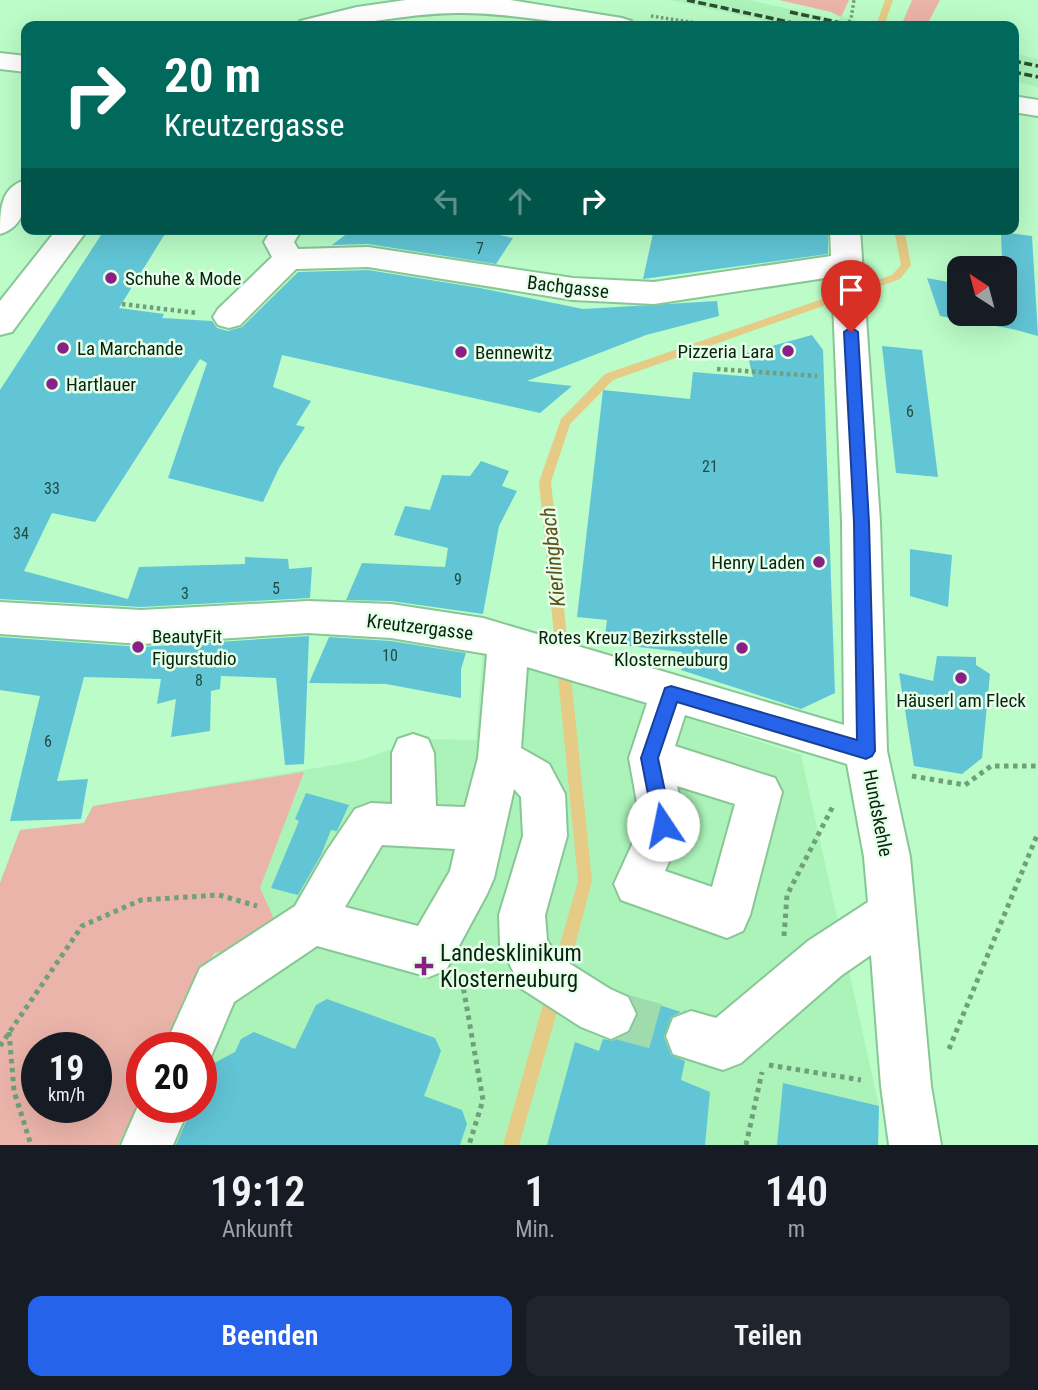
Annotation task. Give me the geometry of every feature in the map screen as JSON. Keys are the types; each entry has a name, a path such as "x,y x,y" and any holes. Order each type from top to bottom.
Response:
{"street":[{"path":"337,0 382,13"},
{"path":"337,21 449,6 497,6 591,21"},
{"path":"0,61 21,63"},
{"path":"1019,105 1038,108"},
{"path":"0,224 21,196"},
{"path":"0,324 12,289 67,235"},
{"name":"Hundskehle","path":"845,235 861,522 868,763 887,857 906,1086 915,1145"},
{"path":"229,317 288,244"},
{"name":"Bachgasse","path":"288,244 573,289 654,293 848,283"},
{"name":"Kreutzergasse","path":"0,618 141,627 308,617 391,621 483,635 671,693 868,763"},
{"path":"312,922 429,953 471,878 481,829 516,768 522,648"},
{"path":"650,758 671,693"},
{"path":"413,752 414,826"},
{"path":"516,768 543,794 545,836 522,915 524,945 539,972 605,1012"},
{"path":"196,1032 217,985 312,922 342,867 371,824 481,829"},
{"path":"691,1036 723,1045 825,958 892,913"},
{"path":"147,1145 157,1123"}],"path":[{"path":"849,21 854,0"},
{"path":"122,304 229,317"},
{"path":"717,369 853,379"},
{"path":"780,998 787,895 814,839 868,763 908,775 965,785 991,766 1038,766"},
{"path":"944,1060 1038,833"},
{"path":"0,1046 82,926 141,900 219,895 312,922"},
{"path":"429,953 460,968 483,1100 468,1145"},
{"path":"9,1031 14,1091 31,1145"},
{"path":"763,1064 839,1077"}],"shaded area":[{"path":"670,0 749,0 839,20 841,17 861,21 765,21"},
{"path":"779,0 849,0 841,17 831,12"},
{"path":"912,0 940,0 929,21 903,21"},
{"path":"1019,54 1038,59 1038,87 1019,82"},
{"name":"Landesklinikum Klosterneuburg","path":"483,651 801,755 879,1106 878,1145 0,1145 0,883 20,830 84,823 93,806 357,761 421,739 476,740"},
{"path":"304,772 260,888 280,932 253,948 214,953 174,1032 126,1032 126,1123 129,1123 118,1145 0,1145 0,883 20,830 84,823 93,806"}],"building":[{"path":"101,235 164,235 119,308 164,314 162,318 212,321 217,328 228,331 242,327 298,272 368,270 480,288 583,309 717,301 719,316 646,335 527,381 572,386 540,413 282,355 273,387 311,401 296,425 305,427 279,468 263,502 168,478 207,363 200,359 95,522 52,513 24,571 128,599 139,567 245,564 245,557 288,559 289,569 312,567 310,598 141,607 0,599 0,390"},
{"path":"345,235 499,235 513,238 496,264 368,244 332,245"},
{"path":"653,235 828,235 828,254 643,279"},
{"path":"1001,235 1032,236 1038,336 995,326 1017,326 1017,256 1002,256"},
{"path":"927,278 947,282 947,317 940,316"},
{"path":"812,335 823,350 835,693 801,709 681,670 682,652 604,643 607,620 577,617 603,390 690,399 693,372 753,377 747,353"},
{"path":"882,346 922,350 938,477 896,473"},
{"path":"481,461 509,471 502,486 517,491 499,526 483,614 391,601 346,600 362,563 445,567 448,548 394,535 405,506 430,510 442,475 470,476"},
{"path":"910,549 952,555 948,607 910,596"},
{"path":"309,636 304,764 285,765 276,678 221,676 220,689 211,691 210,731 171,737 176,699 157,704 161,679 84,677 57,781 88,779 81,819 10,821 40,696 0,690 0,637 141,647"},
{"path":"329,637 391,641 466,653 461,669 461,698 386,684 309,683"},
{"name":"Häuserl am Fleck","path":"937,656 976,657 976,665 990,674 982,758 962,774 914,766 899,673 933,681"},
{"path":"306,793 349,805 337,831 331,830 321,855 298,895 271,888 299,821 295,819"},
{"path":"631,996 681,1012 671,1017 664,1037 671,1055 685,1061 681,1080 710,1092 705,1145 547,1145 575,1042 599,1051 603,1039 612,1041 629,1033 638,1015"},
{"path":"327,999 435,1038 441,1051 424,1096 462,1110 467,1124 460,1145 176,1145 186,1123 217,1123 217,1062 235,1052 241,1039 254,1032 295,1049 316,1005"},
{"path":"783,1083 879,1106 878,1145 777,1145"}],"waterway":[{"name":"Kierlingbach","path":"882,21 889,0"},
{"name":"Kierlingbach","path":"559,976 585,881 545,482 565,422 609,377 896,277 906,265 900,235"},
{"name":"Kierlingbach","path":"511,1145 554,994"}],"tunnel":[{"path":"611,1014 691,1036"}],"railway":[{"path":"687,0 784,21"},
{"path":"790,12 832,21"},
{"path":"1019,62 1038,66"},
{"path":"1019,73 1038,77"}],"place":[{"name":"Schuhe & Mode","path":"111,278"},
{"name":"La Marchande","path":"63,348"},
{"name":"Pizzeria Lara","path":"788,351"},
{"name":"Bennewitz","path":"461,352"},
{"name":"Hartlauer","path":"52,384"},
{"name":"Henry Laden","path":"819,562"},
{"name":"BeautyFit Figurstudio","path":"138,647"},
{"name":"Rotes Kreuz Bezirksstelle Klosterneuburg","path":"742,648"},
{"name":"Häuserl am Fleck","path":"961,678"},
{"name":"Landesklinikum Klosterneuburg","path":"424,966"}],"route":[{"path":"663,825 650,758 671,693 866,751 861,522 851,332"}]}
